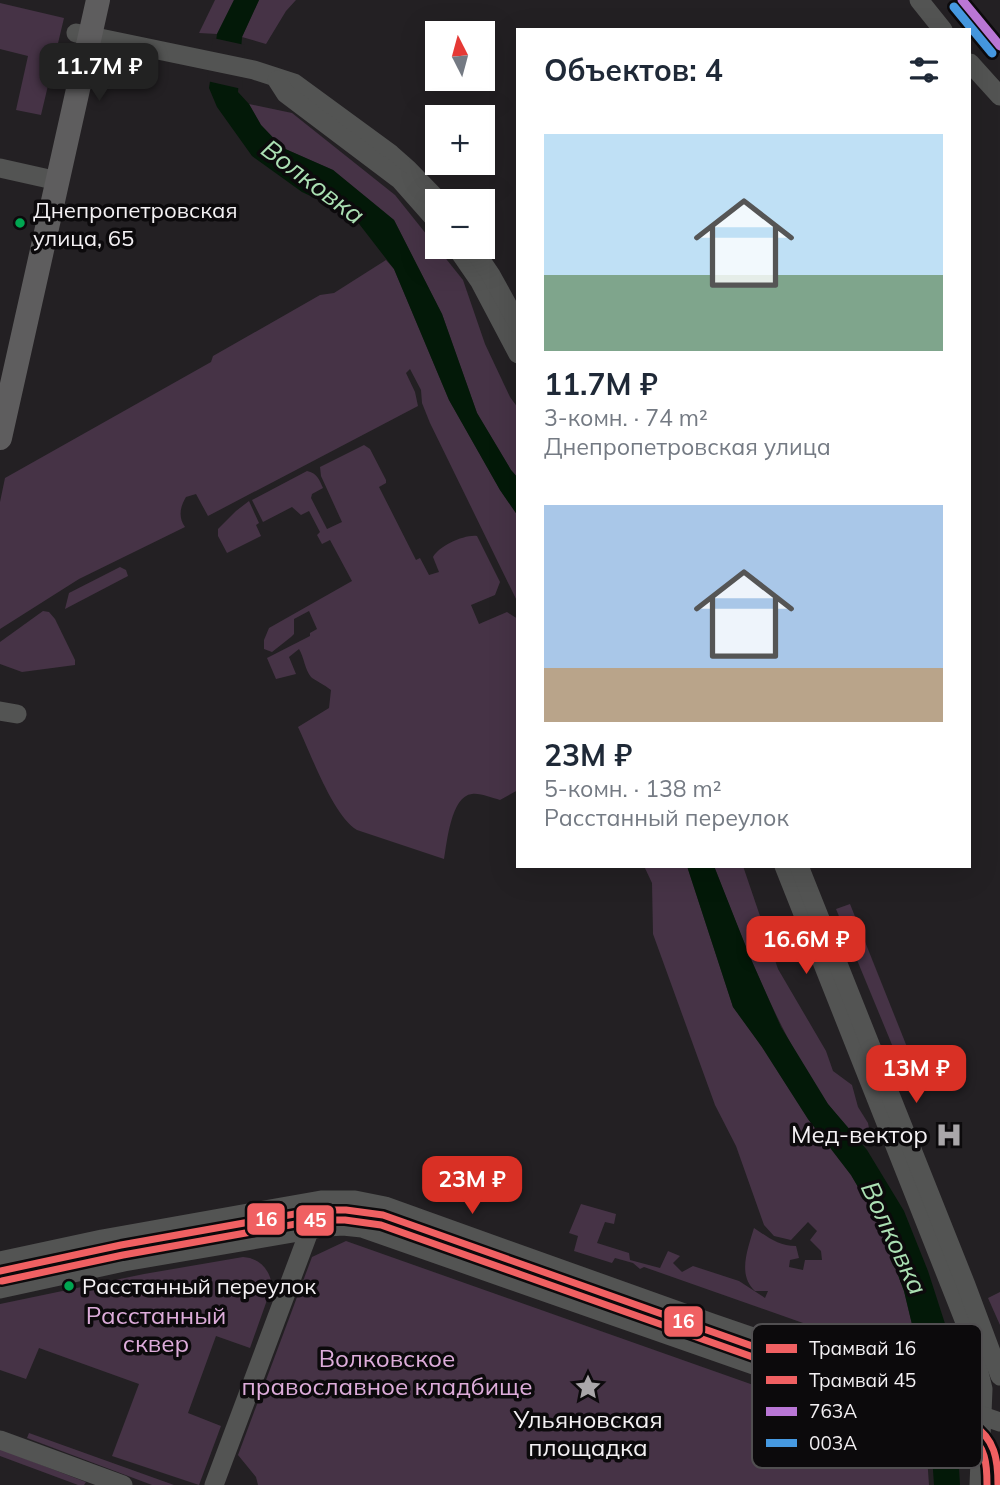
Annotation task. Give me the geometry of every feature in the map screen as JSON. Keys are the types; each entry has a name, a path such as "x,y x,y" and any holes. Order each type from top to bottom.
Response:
{"main road":[{"path":"83,0 84,34"},
{"path":"0,365 50,179 84,34 98,0"},
{"path":"0,438 50,179"}],"street":[{"path":"919,0 941,28"},
{"path":"84,34 254,70 277,80 295,83 408,169 427,189"},
{"path":"971,64 1000,96"},
{"path":"277,80 286,94 400,180 425,208"},
{"path":"0,168 50,179"},
{"path":"464,259 480,282 516,350"},
{"path":"480,259 516,320"},
{"path":"785,868 966,1324"},
{"path":"800,868 981,1324"},
{"path":"0,1261 102,1239 321,1200 355,1199 385,1206 752,1336"},
{"path":"214,1485 321,1200"},
{"path":"0,1289 124,1262 342,1226 379,1233 752,1364"},
{"path":"982,1328 1000,1376"},
{"path":"982,1385 991,1419 982,1438"},
{"path":"0,1440 123,1485"}],"green space":[{"path":"215,0 234,0 217,34 199,33"},
{"path":"259,0 296,0 266,44 242,37"},
{"path":"0,3 64,18 41,115 16,110 28,56 0,49"},
{"path":"249,104 292,113 395,195 425,232 425,259 446,259 463,280 485,344 516,405 516,476 477,413 442,314 394,220 333,170 283,148 261,125"},
{"path":"386,260 394,269 449,400 516,513 516,599 430,423 422,403 421,390 410,369 406,373 418,406 208,516 196,494 186,497 181,512 185,527 79,579 0,629 0,502 5,478 211,362 213,356 320,295 334,293"},
{"path":"364,445 370,449 386,480 386,483 379,487 416,560 420,558 429,575 439,572 433,557 436,553 459,539 477,536 500,582 495,595 471,605 479,624 507,612 516,618 516,791 500,800 475,794 465,797 459,803 451,821 444,859 357,830 339,812 331,798 298,727 329,708 331,690 311,677 299,649 289,657 296,674 276,679 267,658 310,636 310,633 317,629 309,611 294,619 294,634 291,637 272,652 264,649 269,628 352,581 330,540 322,544 317,535 320,532 309,511 301,515 292,507 263,522 252,500 307,471 319,479 323,488 312,494 311,498 327,529 342,522 321,476 320,467"},
{"path":"249,501 259,523 256,525 261,536 227,553 218,536 218,529"},
{"path":"120,567 126,570 128,576 65,609 69,593"},
{"path":"43,611 49,612 55,619 75,665 22,672 0,664 0,642"},
{"path":"645,868 688,868 733,1007 808,1119 851,1175 878,1221 904,1291 912,1324 806,1324 644,1267 640,1269 633,1263 615,1258 612,1263 574,1251 578,1236 569,1233 581,1204 616,1214 614,1224 605,1222 597,1243 629,1253 630,1260 660,1268 668,1251 680,1256 673,1263 682,1272 693,1266 739,1281 765,1298 768,1291 755,1291 746,1277 746,1261 754,1228 778,1243 796,1246 799,1258 790,1260 789,1267 803,1270 805,1260 822,1260 821,1251 810,1240 817,1231 808,1222 791,1240 774,1236 764,1225 736,1146 715,1105 653,934 652,883"},
{"path":"715,868 744,868 778,969 826,1051 833,1071 852,1085 858,1107 868,1123 871,1139 862,1143 827,1103 809,1076 778,1018"},
{"path":"850,904 907,1047 895,1052 836,909"},
{"name":"Волковское православное кладбище","path":"346,1241 752,1385 752,1468 928,1468 929,1485 258,1485 256,1477 238,1455 312,1257"},
{"name":"Расстанный сквер","path":"243,1257 263,1266 269,1274 272,1286 250,1348 216,1336 188,1413 221,1426 199,1485 112,1456 139,1384 39,1348 26,1379 0,1370 0,1304 144,1274"},
{"path":"1000,1292 1000,1325 988,1298"},
{"path":"29,1433 174,1485 152,1485 27,1438"},
{"path":"0,1449 86,1482 84,1485 78,1485 0,1456"}],"water":[{"name":"Волковка","path":"234,0 259,0 242,37 238,92 249,104 261,125 283,148 333,170 394,220 442,314 477,413 516,476 516,513 449,400 394,269 353,216 302,192 252,156 217,107 209,88 217,34"},
{"name":"Волковка","path":"688,868 715,868 781,1027 828,1104 867,1150 904,1211 945,1324 912,1324 904,1291 878,1221 851,1175 808,1119 733,1007"},
{"path":"933,1468 959,1468 960,1485 934,1485"}],"pier":[{"path":"213,38 245,45 242,89 207,81"}],"tram line":[{"name":"16","path":"0,1271 121,1245 317,1210 346,1210 383,1215 752,1346"},
{"name":"45","path":"2,1281 123,1255 318,1220 345,1220 381,1225 752,1357"},
{"name":"16","path":"982,1432 994,1450 998,1485"},
{"name":"45","path":"982,1450 986,1463 987,1485"}],"transit line":[{"name":"763А","path":"962,0 1000,46"},
{"name":"003А","path":"954,7 992,53"}],"place":[{"name":"Днепропетровская улица, 65","path":"20,223"},
{"name":"Мед-вектор","path":"949,1135"},
{"name":"Расстанный переулок","path":"69,1286"},
{"name":"Ульяновская площадка","path":"588,1387"}]}
